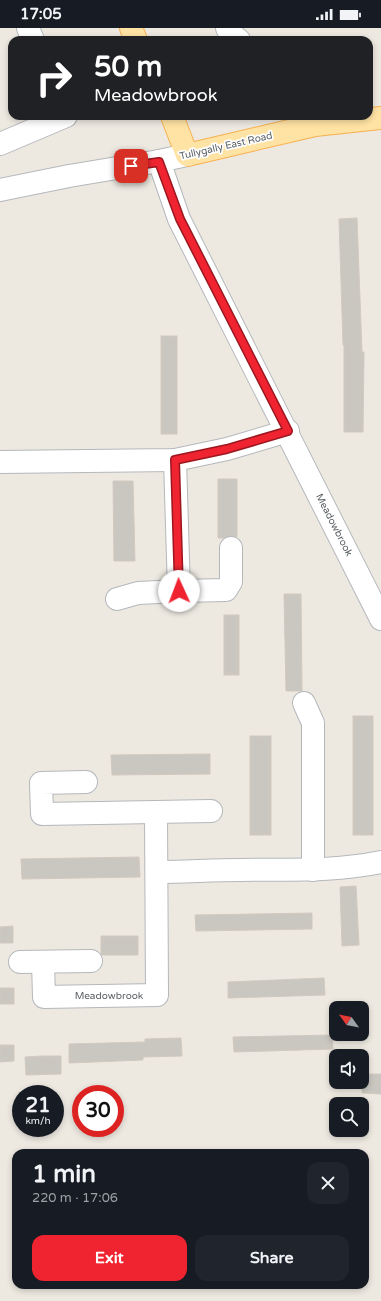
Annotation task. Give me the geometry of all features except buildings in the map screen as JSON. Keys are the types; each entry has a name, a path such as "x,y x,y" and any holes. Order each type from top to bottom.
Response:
{"main road":[{"path":"174,120 187,155"},
{"name":"Tullygally East Road","path":"187,155 315,125 362,120"}],"street":[{"path":"0,144 57,120"},
{"name":"Tullygally East Road","path":"0,190 69,176 159,162 187,155"},
{"name":"Meadowbrook","path":"159,162 180,219 288,431 381,619"},
{"path":"0,462 175,460 227,449 288,431"},
{"path":"175,460 179,591"},
{"path":"117,599 138,593 226,590 231,582 230,548"},
{"path":"304,703 313,723 313,870"},
{"path":"86,782 41,783 42,814 211,811"},
{"name":"Meadowbrook","path":"43,962 44,997 157,996 156,812"},
{"path":"157,872 313,870 355,867 381,862"},
{"path":"20,962 91,962"}],"route":[{"path":"131,166 159,162 180,219 230,320 288,431 227,449 175,460 179,591"}]}
